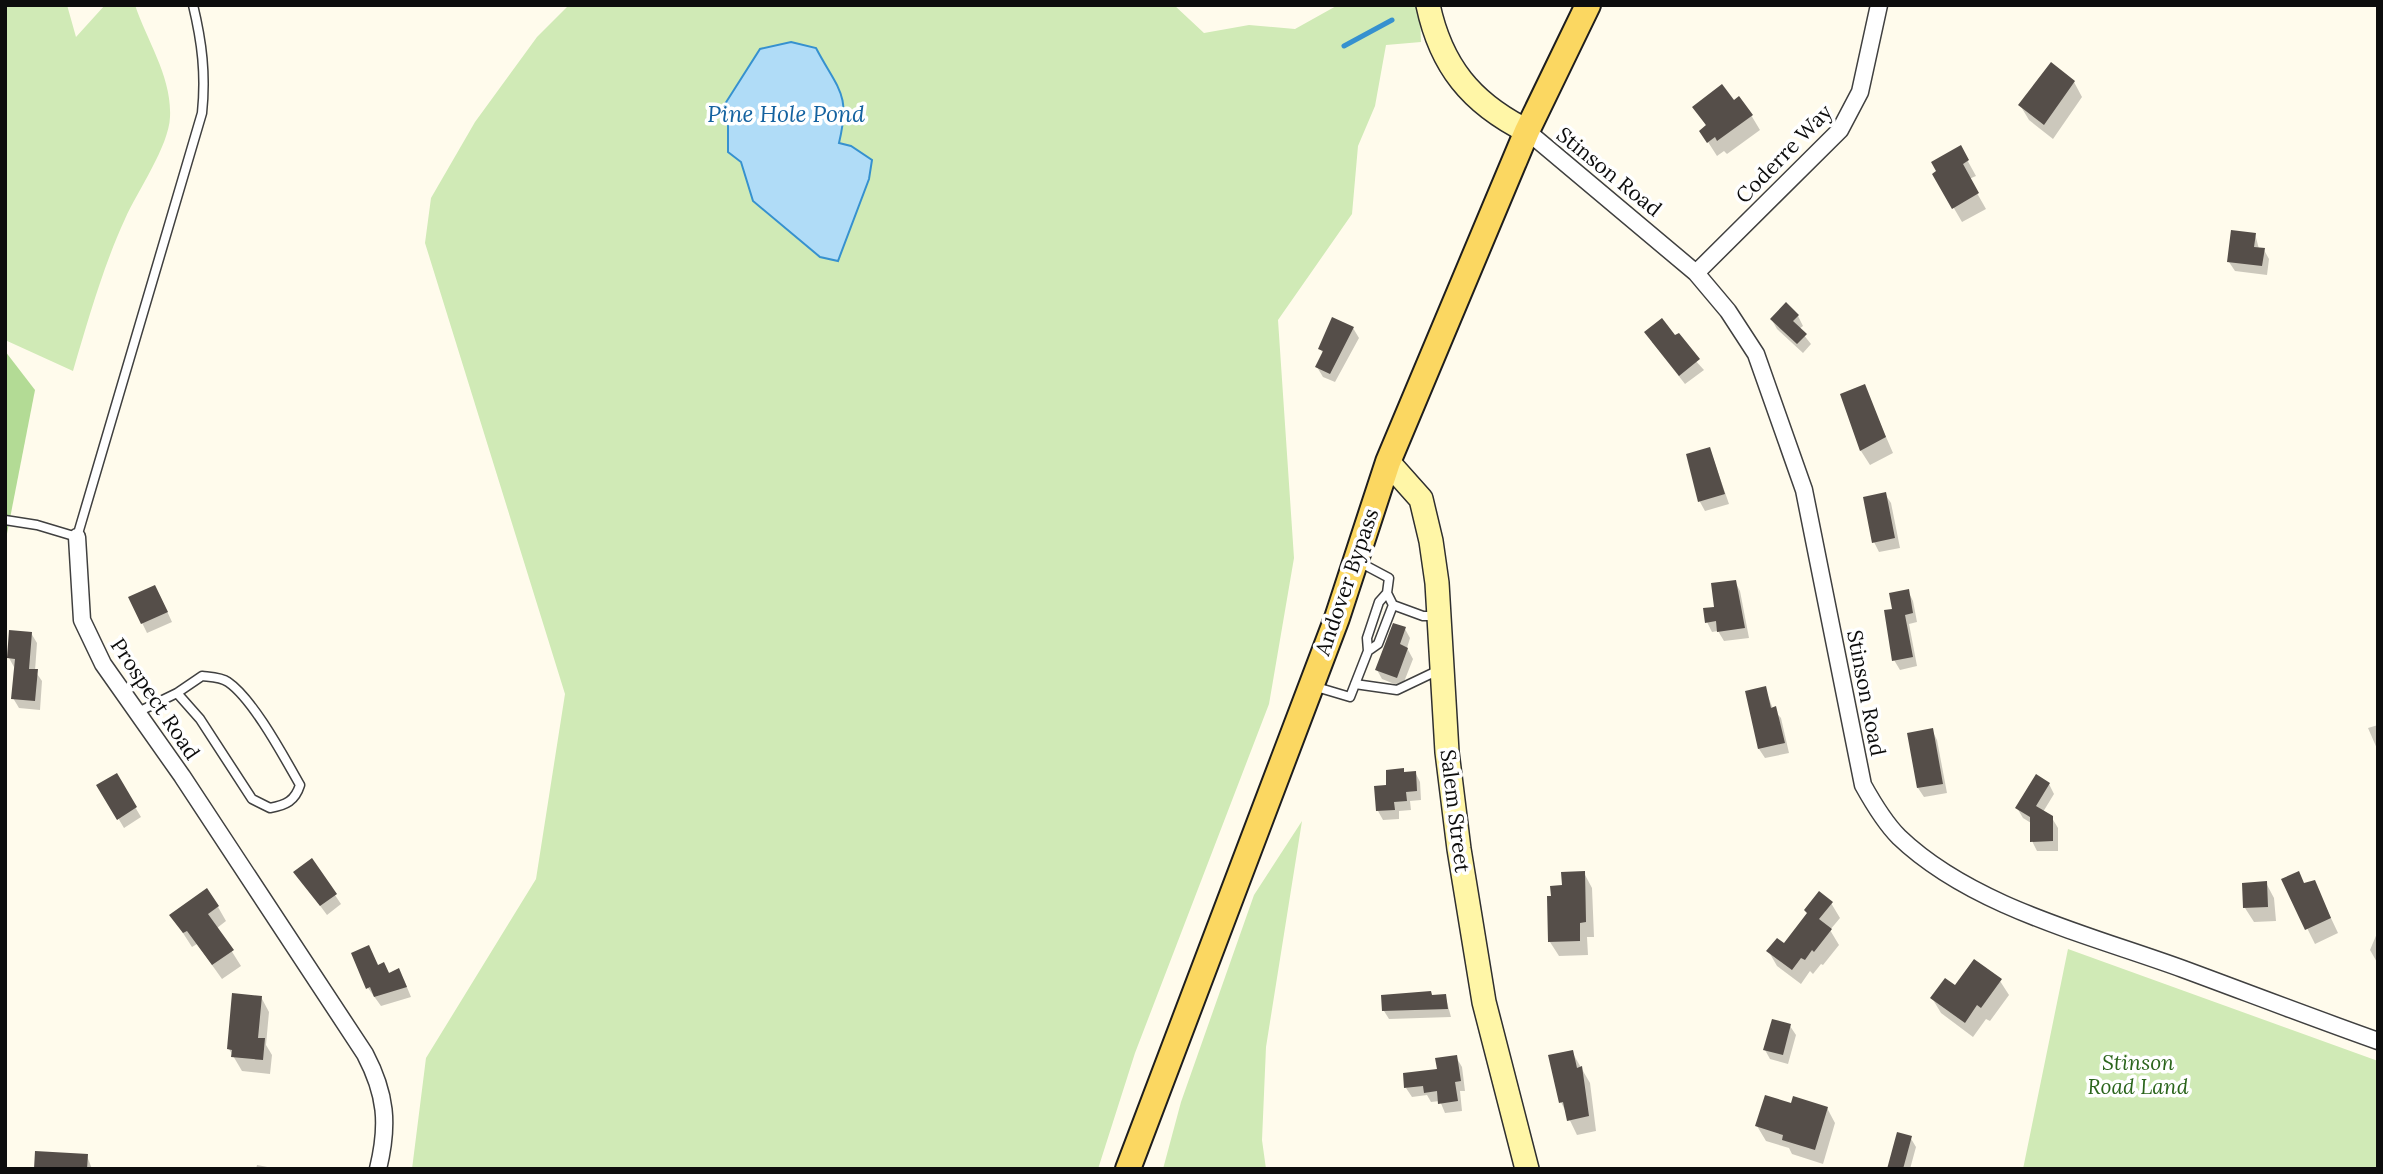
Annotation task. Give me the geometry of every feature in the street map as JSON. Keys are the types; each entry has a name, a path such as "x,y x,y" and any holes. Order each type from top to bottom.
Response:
{"main road":[{"name":"Andover Bypass","path":"1128,1169 1311,685 1388,462 1527,131 1588,5"}],"street":[{"path":"1428,5 1442,54 1458,77 1496,116 1527,131"},
{"name":"Coderre Way","path":"1696,273 1840,130 1860,92 1880,5"},
{"name":"Stinson Road","path":"1527,131 1696,273 1728,311 1756,354 1804,490 1863,785 1898,836 1933,864 1986,894 2084,935 2378,1041"},
{"name":"Salem Street","path":"1388,462 1421,499 1431,541 1439,615 1447,752 1459,849 1484,1002 1527,1169"},
{"name":"Prospect Road","path":"77,537 82,620 103,664 138,712 365,1054 381,1083 383,1142 378,1169"}],"lane":[{"name":"Prospect Road","path":"77,537 202,113 205,81 201,39 192,5"},
{"path":"5,520 77,537"},
{"path":"1311,685 1350,697 1368,651 1367,638 1379,602 1387,593 1389,578 1356,561"},
{"path":"1387,593 1393,605 1423,616 1439,615"},
{"path":"1368,651 1378,644 1393,605"},
{"path":"1355,684 1397,690 1442,669"},
{"path":"138,712 177,693 202,676 226,680 244,697 291,770 300,785 297,795 287,804 270,808 252,799 200,719 177,693"}],"green space":[{"path":"5,5 67,5 76,37 105,5 135,5 163,73 170,102 170,117 164,141 117,237 96,294 73,371 5,340"},
{"path":"569,5 1174,5 1204,33 1249,25 1295,29 1338,5 1415,5 1420,13 1421,42 1386,45 1375,106 1358,146 1352,214 1278,320 1294,558 1269,704 1135,1053 1098,1169 412,1169 426,1058 536,879 565,694 425,243 431,198 475,122 537,37","holes":["831,76 840,93 843,109 839,144 869,179 854,214 820,257 753,201 741,162 728,152 728,121"]},
{"path":"5,351 35,390 5,544"},
{"path":"1302,821 1266,1047 1262,1140 1266,1169 1163,1169 1181,1102 1254,895"},
{"name":"Stinson Road Land","path":"2068,949 2378,1061 2378,1169 2023,1169"}],"water":[{"name":"Pine Hole Pond","path":"791,42 816,48 836,83 844,113 839,143 851,146 872,160 869,179 838,261 820,257 753,201 741,162 728,152 728,121 723,107 760,49"}],"building":[{"path":"2051,62 2075,81 2044,125 2018,105"},
{"path":"1722,84 1734,100 1739,96 1753,115 1717,141 1715,137 1707,143 1699,131 1706,125 1692,107"},
{"path":"1961,145 1969,160 1963,164 1979,193 1952,209 1932,174 1936,171 1931,162"},
{"path":"2231,230 2256,233 2254,247 2265,248 2262,266 2227,262"},
{"path":"1786,302 1799,315 1793,321 1807,334 1797,344 1770,319"},
{"path":"1332,317 1354,327 1330,374 1315,367 1323,351 1318,349"},
{"path":"1662,318 1675,335 1679,333 1700,359 1679,376 1644,332"},
{"path":"1865,384 1886,437 1860,451 1840,394"},
{"path":"1710,447 1725,494 1698,502 1686,454"},
{"path":"1886,492 1895,538 1872,543 1863,497"},
{"path":"1736,580 1745,628 1717,632 1716,621 1705,623 1703,608 1714,607 1711,583"},
{"path":"155,585 168,612 141,624 128,597"},
{"path":"1909,589 1913,613 1905,615 1913,657 1892,661 1884,610 1892,609 1889,593"},
{"path":"1393,623 1406,627 1400,644 1408,648 1397,678 1375,670"},
{"path":"9,630 32,632 29,669 38,669 35,701 11,699 15,659 7,658"},
{"path":"1766,686 1771,708 1776,706 1785,743 1758,749 1745,691"},
{"path":"1933,728 1943,784 1917,788 1907,733"},
{"path":"1404,768 1404,772 1416,771 1417,791 1406,792 1407,801 1394,802 1395,810 1376,811 1374,786 1386,785 1386,770"},
{"path":"117,773 137,807 117,820 96,785"},
{"path":"2036,774 2050,783 2036,806 2053,816 2053,841 2030,842 2030,817 2015,808"},
{"path":"312,858 337,894 320,906 293,872"},
{"path":"1585,871 1586,922 1580,923 1580,941 1548,942 1547,896 1551,896 1550,886 1562,885 1561,872"},
{"path":"2299,871 2304,883 2315,880 2331,918 2305,930 2281,879"},
{"path":"2267,881 2268,907 2243,908 2242,883"},
{"path":"207,888 219,906 208,914 234,950 212,965 187,931 183,933 169,915"},
{"path":"1819,891 1833,902 1819,919 1832,929 1814,952 1812,950 1805,960 1801,958 1792,970 1766,951 1777,938 1784,943 1807,913 1804,910"},
{"path":"369,945 378,965 384,962 389,973 399,968 407,987 374,997 370,987 366,989 351,953"},
{"path":"1974,959 2002,979 1981,1008 1977,1005 1965,1023 1930,998 1945,978 1955,985"},
{"path":"1431,991 1432,995 1446,994 1448,1009 1382,1011 1381,995"},
{"path":"232,993 262,996 258,1038 265,1038 263,1060 231,1057 232,1050 227,1049"},
{"path":"1772,1019 1791,1024 1783,1055 1763,1050"},
{"path":"1573,1050 1577,1068 1582,1066 1589,1116 1567,1121 1563,1102 1559,1103 1548,1055"},
{"path":"1457,1055 1461,1081 1455,1082 1458,1101 1438,1104 1437,1091 1424,1093 1423,1086 1404,1088 1403,1073 1437,1069 1435,1058"},
{"path":"1765,1095 1791,1103 1793,1096 1828,1107 1815,1150 1782,1140 1783,1135 1755,1126"},
{"path":"1897,1132 1912,1136 1903,1169 1887,1169"},
{"path":"35,1151 88,1154 87,1169 34,1169"}],"waterway":[{"path":"1344,46 1392,20"}]}
